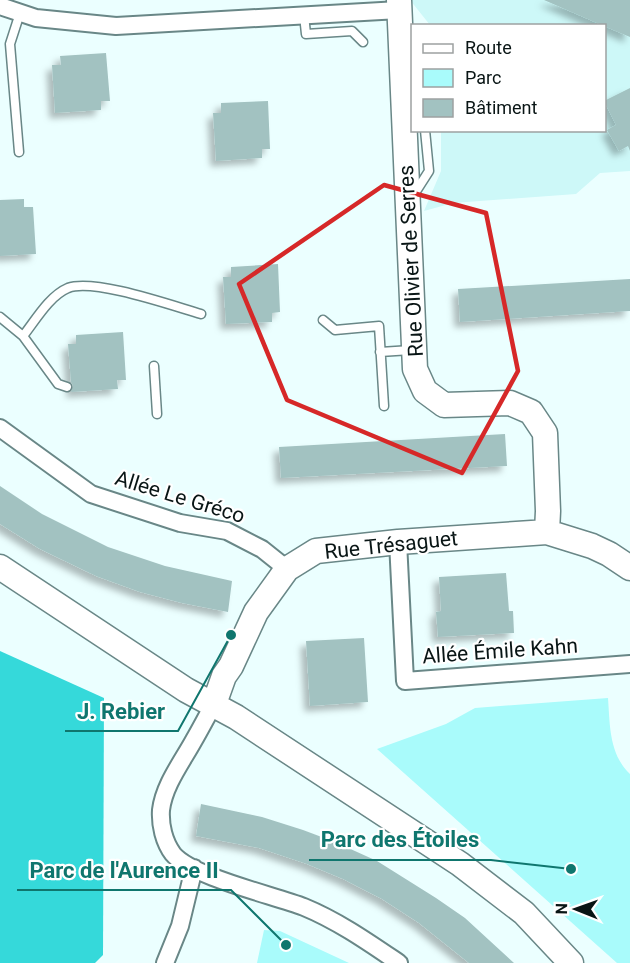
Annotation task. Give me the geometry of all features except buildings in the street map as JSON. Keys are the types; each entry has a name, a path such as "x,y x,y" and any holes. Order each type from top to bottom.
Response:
{"street":[{"path":"0,6 36,18 116,26 304,14 404,12"},
{"name":"Rue Olivier de Serres","path":"404,12 408,204 416,369 425,391 444,405 510,403 531,412 545,433 547,532"},
{"name":"Allée Le Gréco","path":"0,428 91,494 180,523 227,531 262,549 287,569"},
{"path":"547,532 601,550 630,568"},
{"name":"Rue Trésaguet","path":"214,704 224,676 256,612 287,569 316,552 398,542 547,532"},
{"name":"Allée Émile Kahn","path":"398,542 405,681 630,664"},
{"path":"0,567 186,690 214,704 460,864 525,913 571,963"},
{"path":"214,704 176,770 164,796 161,824 173,854 194,868 304,908 347,928 399,963"},
{"path":"165,963 180,926 194,868"}],"lane":[{"path":"20,13 10,44 20,152"},
{"path":"304,14 306,34 352,31 363,42"},
{"path":"408,204 429,171 425,132"},
{"path":"23,336 54,299 69,288 120,290 201,314"},
{"path":"0,317 23,336 58,384 67,387"},
{"path":"323,320 335,330 379,327 384,406"},
{"path":"380,352 415,349"},
{"path":"154,366 157,414"}],"highlighted area":[{"path":"384,185 486,213 518,371 462,473 287,400 239,284"}],"shaded area":[{"path":"410,0 630,0 630,171 600,173 576,194 453,203 424,211 441,171 441,132 606,132 606,24 429,24"},
{"path":"0,651 104,698 103,955 95,963 0,963"}],"green space":[{"path":"608,698 614,748 630,774 630,963 617,963 377,749 446,724 475,708"},
{"path":"264,930 280,931 349,963 257,963"}],"place":[{"name":"J. Rebier","path":"231,635"},
{"name":"Parc des Étoiles","path":"571,869"},
{"name":"Parc de l'Aurence II","path":"286,945"}]}
